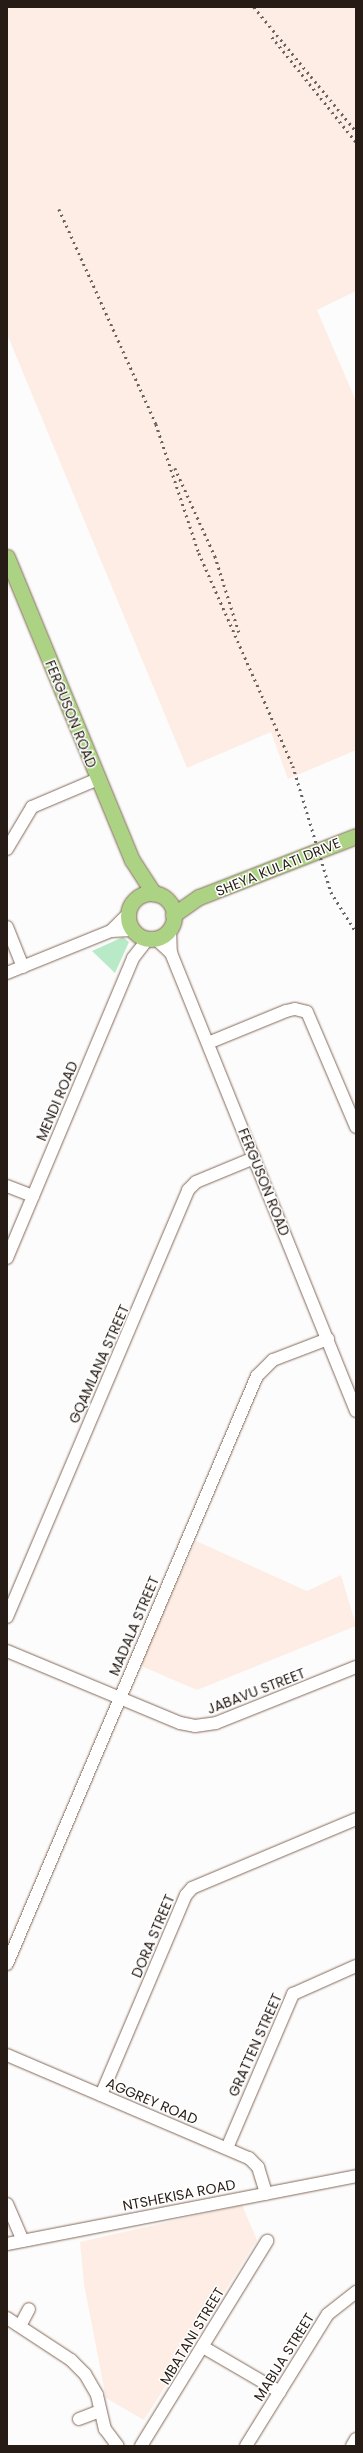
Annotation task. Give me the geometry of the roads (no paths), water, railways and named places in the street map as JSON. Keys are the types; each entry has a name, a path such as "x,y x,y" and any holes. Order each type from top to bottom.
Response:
{"main road":[{"name":"FERGUSON ROAD","path":"7,557 136,869 157,895"},
{"name":"SHEYA KULATI DRIVE","path":"171,922 199,898 356,836"},
{"name":"FERGUSON ROAD","path":"136,869 136,898"},
{"name":"SHEYA KULATI DRIVE","path":"157,895 173,899 199,898"},
{"path":"157,895 170,905 171,922 152,939 133,931 128,914 136,898 157,895"}],"street":[{"path":"7,849 32,807 98,779"},
{"path":"111,932 128,914"},
{"name":"FERGUSON ROAD","path":"171,922 171,953 356,1411"},
{"path":"7,927 23,967"},
{"path":"7,973 111,932 133,931"},
{"name":"MENDI ROAD","path":"7,1258 134,955 133,931"},
{"name":"FERGUSON ROAD","path":"152,939 171,953"},
{"name":"MENDI ROAD","path":"134,955 152,939"},
{"path":"208,1043 286,1011 295,1009 307,1012 356,1127"},
{"name":"GQAMLANA STREET","path":"7,1617 188,1190 196,1182 254,1158"},
{"path":"7,1186 33,1196"},
{"name":"MADALA STREET","path":"7,1964 260,1370 273,1360 328,1339"},
{"name":"JABAVU STREET","path":"7,1651 180,1723 206,1725 356,1667"},
{"name":"DORA STREET","path":"102,2095 186,1895 192,1888 356,1819"},
{"name":"GRATTEN STREET","path":"227,2148 293,1994 356,1966"},
{"name":"AGGREY ROAD","path":"7,2055 227,2148 256,2164 266,2194"},
{"name":"NTSHEKISA ROAD","path":"7,2244 356,2176"},
{"path":"7,2204 23,2241"},
{"name":"MBATANI STREET","path":"141,2446 267,2241"},
{"name":"MABIJA STREET","path":"246,2446 328,2314 356,2292"},
{"path":"20,2326 29,2309"},
{"path":"7,2318 85,2374 96,2390 105,2429 118,2446"},
{"path":"203,2347 280,2392"},
{"path":"79,2419 100,2411"},
{"path":"352,2446 356,2439"}],"railway":[{"path":"254,7 356,131"},
{"path":"272,37 356,142"},
{"path":"59,209 156,424 199,553 293,766 331,892 356,932"},
{"path":"175,468 215,556 239,632"}]}
